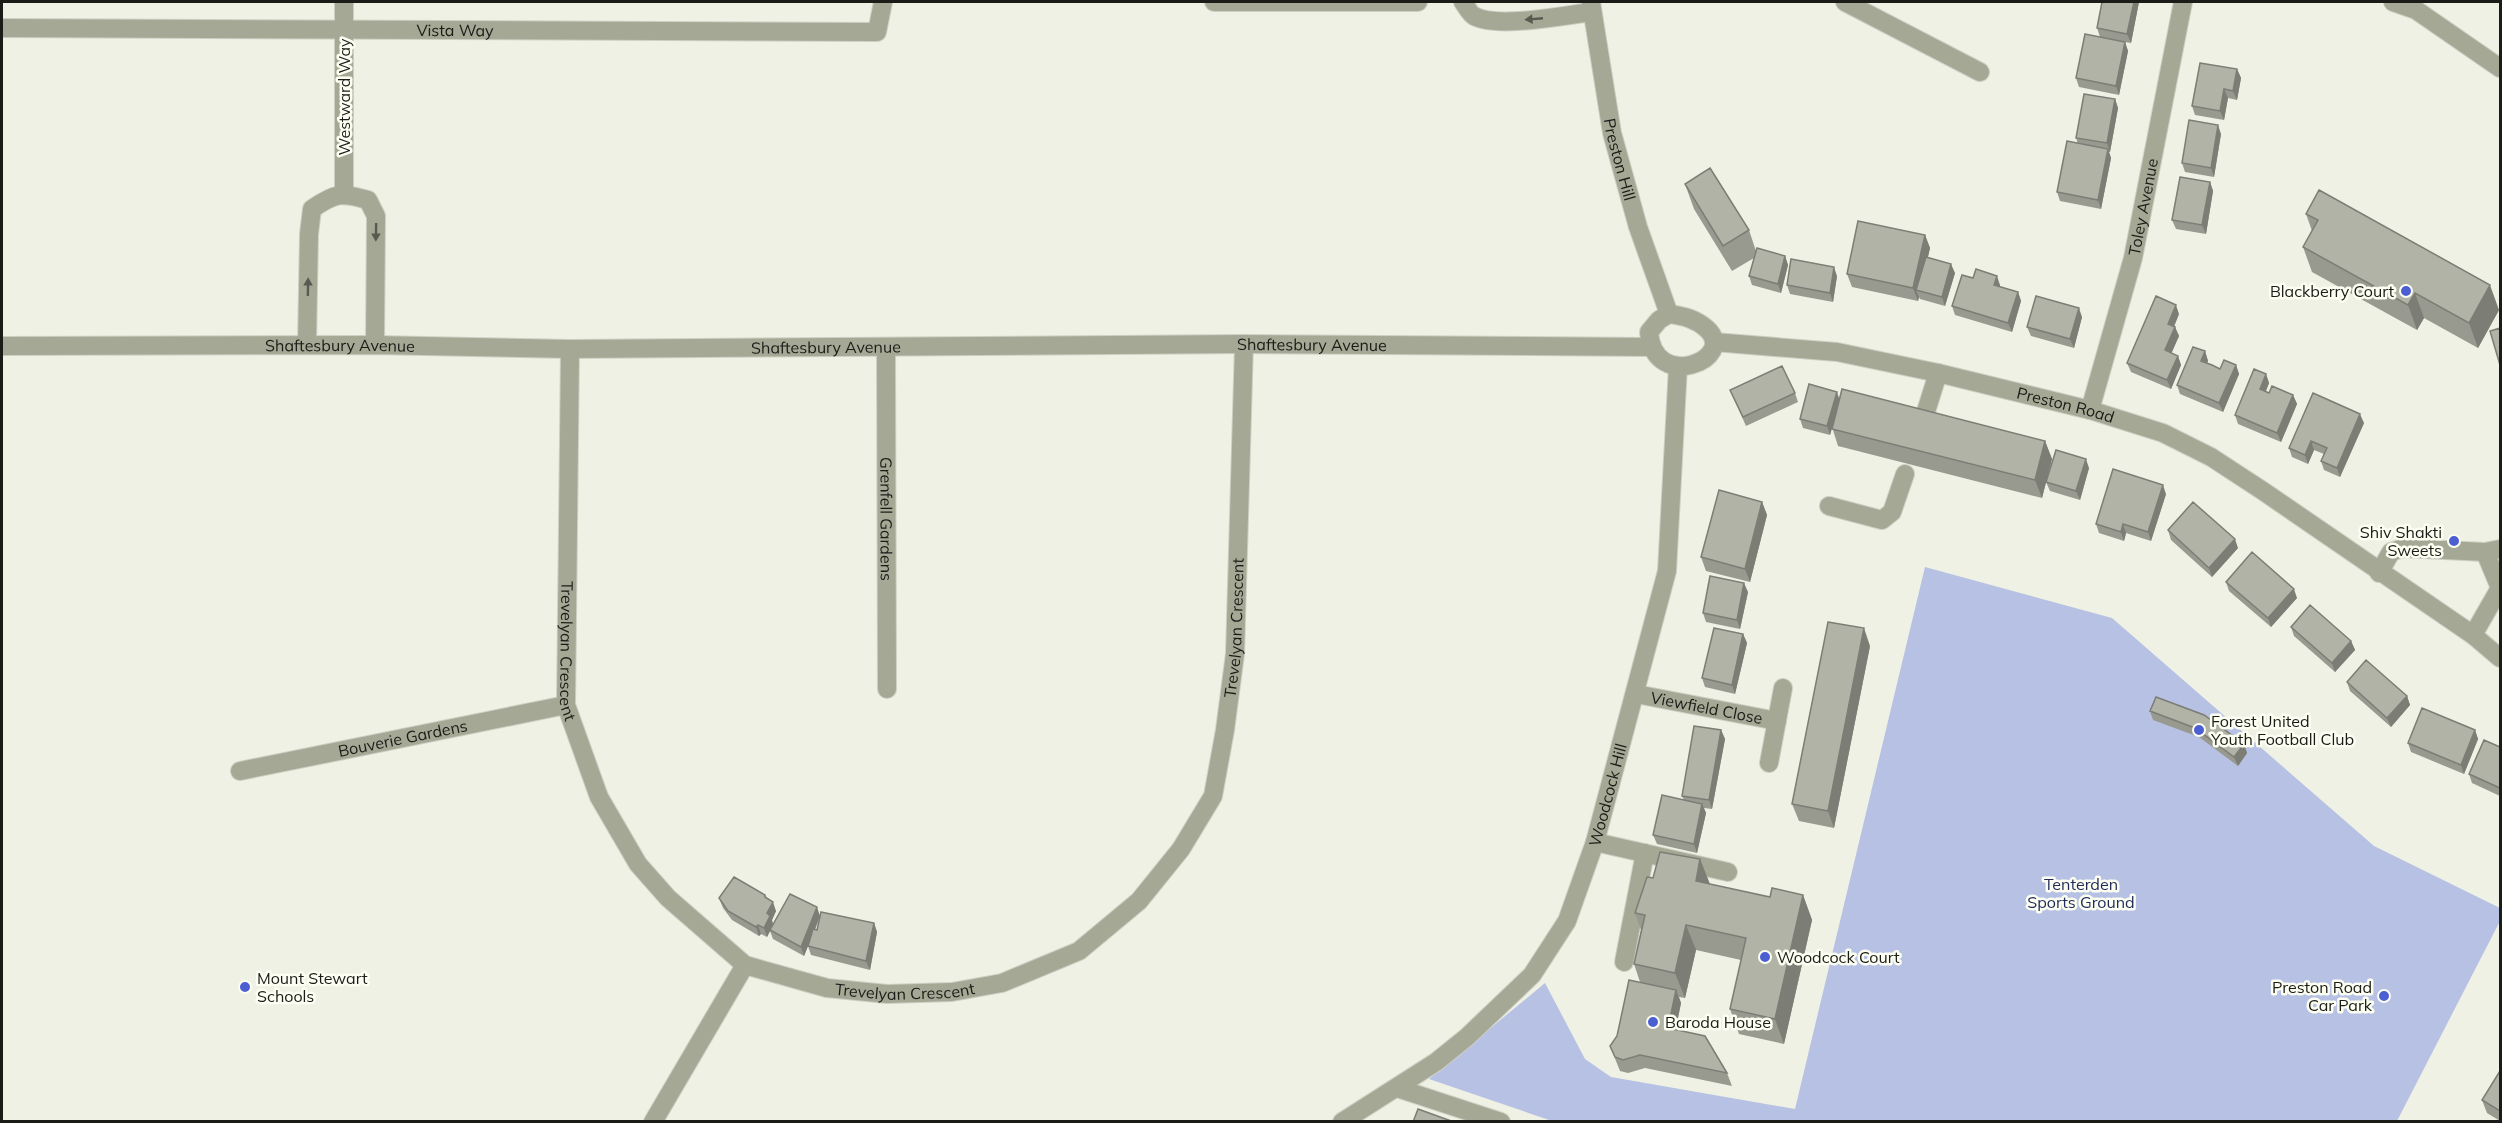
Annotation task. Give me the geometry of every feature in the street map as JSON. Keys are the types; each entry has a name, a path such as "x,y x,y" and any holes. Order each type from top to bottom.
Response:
{"street":[{"name":"Westward Way","path":"344,2 344,193"},
{"name":"Vista Way","path":"2,28 877,32 883,2"},
{"path":"1214,2 1418,2"},
{"path":"1463,2 1472,16 1491,22 1533,20 1592,7"},
{"path":"1845,2 1980,72"},
{"name":"Toley Avenue","path":"2090,410 2133,258 2183,2"},
{"path":"2393,2 2416,10 2500,68"},
{"name":"Preston Hill","path":"1592,7 1612,133 1638,227 1669,314"},
{"path":"307,345 309,234 312,209 323,201 344,193 368,200 376,216 375,345"},
{"path":"1669,314 1684,315 1700,323 1712,333 1714,342 1712,352 1698,364 1678,366 1668,363 1655,354 1650,347 1649,332 1659,320 1669,314"},
{"name":"Preston Road","path":"1714,342 1838,352 1938,373 2090,410 2163,433 2211,457 2473,635 2500,658"},
{"name":"Shaftesbury Avenue","path":"2,346 375,345 570,349 1244,344 1650,347"},
{"name":"Trevelyan Crescent","path":"570,349 566,705 599,797 638,864 668,898 745,965 827,988 887,994 952,992 1002,983 1079,951 1139,901 1181,849 1212,796 1235,654 1244,344"},
{"name":"Grenfell Gardens","path":"886,348 887,689"},
{"name":"Woodcock Hill","path":"1342,1122 1436,1062 1467,1037 1532,975 1567,921 1595,842 1667,571 1678,366"},
{"path":"1923,421 1938,373"},
{"path":"1829,506 1882,520 1892,512 1905,474"},
{"path":"2379,573 2391,552 2403,548 2493,551 2500,588 2473,635"},
{"name":"Viewfield Close","path":"1769,763 1783,688"},
{"name":"Viewfield Close","path":"1636,694 1777,721"},
{"name":"Bouverie Gardens","path":"240,771 566,705"},
{"path":"1595,842 1728,872"},
{"path":"1624,962 1645,853"},
{"path":"653,1122 745,965"},
{"path":"1397,1088 1500,1122"}],"green space":[{"name":"Tenterden Sports Ground","path":"1925,567 2112,618 2374,846 2500,908 2500,921 2397,1121 1555,1122 1429,1079 1545,983 1585,1059 1611,1077 1795,1109"}],"building":[{"path":"2102,2 2134,2 2127,34 2097,28"},
{"path":"2085,34 2125,42 2116,86 2076,78"},
{"path":"2200,63 2237,69 2233,91 2224,89 2220,111 2192,106"},
{"path":"2084,94 2115,99 2107,143 2076,138"},
{"path":"2189,120 2218,125 2211,168 2182,163"},
{"path":"2067,141 2108,149 2098,200 2057,192"},
{"path":"1710,168 1749,230 1723,246 1685,184"},
{"path":"2180,177 2210,182 2202,225 2172,220"},
{"path":"2319,190 2490,285 2469,323 2415,293 2408,305 2303,247 2318,220 2306,214"},
{"path":"1858,221 1925,235 1913,288 1847,274"},
{"path":"1757,248 1785,256 1778,284 1749,276"},
{"path":"1926,257 1951,264 1942,297 1916,290"},
{"path":"1791,259 1834,267 1830,293 1787,285"},
{"path":"1976,269 1997,276 1994,285 2018,292 2008,323 1952,306 1962,275 1973,278"},
{"path":"2036,296 2079,308 2070,339 2027,327"},
{"path":"2156,296 2176,305 2168,324 2175,327 2165,350 2178,356 2167,380 2127,363"},
{"path":"2500,328 2500,365 2490,331"},
{"path":"2193,347 2205,351 2201,361 2220,369 2224,360 2236,365 2219,403 2177,385"},
{"path":"1782,366 1795,393 1743,417 1730,390"},
{"path":"2254,369 2266,374 2260,389 2269,393 2272,386 2293,395 2277,433 2235,415"},
{"path":"1809,384 1837,392 1827,426 1800,419"},
{"path":"1842,389 2045,441 2035,480 1832,429"},
{"path":"2313,393 2360,414 2337,468 2321,461 2327,448 2311,441 2305,455 2289,448"},
{"path":"2056,450 2086,459 2076,491 2046,482"},
{"path":"2113,469 2163,485 2148,532 2123,524 2121,532 2096,524"},
{"path":"1719,490 1762,502 1745,569 1701,557"},
{"path":"2193,502 2235,539 2209,568 2168,530"},
{"path":"2252,552 2294,589 2268,618 2226,582"},
{"path":"1710,576 1744,583 1737,620 1703,613"},
{"path":"2310,605 2351,641 2332,663 2291,627"},
{"path":"1828,622 1864,628 1828,811 1792,804"},
{"path":"1714,628 1743,634 1732,685 1702,678"},
{"path":"2366,660 2407,696 2387,718 2347,682"},
{"path":"2156,697 2204,715 2244,744 2234,757 2195,728 2150,711"},
{"path":"2422,708 2475,730 2461,765 2408,743"},
{"path":"1694,726 1721,730 1709,800 1682,796"},
{"path":"2484,740 2500,747 2500,788 2469,774"},
{"path":"1662,795 1702,804 1694,844 1653,835"},
{"name":"Woodcock Court","path":"1660,852 1700,859 1696,881 1770,897 1772,888 1803,895 1775,1019 1730,1009 1746,938 1686,925 1675,973 1634,964 1645,915 1635,913 1647,877 1653,878"},
{"path":"734,877 773,902 767,913 770,916 764,928 758,925 756,927 728,911 719,898"},
{"path":"790,894 817,907 801,947 770,930"},
{"path":"821,912 874,923 866,961 808,946 813,929 817,930"},
{"name":"Baroda House","path":"1629,980 1676,990 1668,1028 1705,1036 1727,1073 1640,1055 1623,1060 1615,1057 1610,1046 1617,1036"},
{"path":"2500,1071 2500,1111 2482,1100"},
{"path":"1418,1109 1454,1122 1413,1122"}],"place":[{"name":"Blackberry Court","path":"2406,291"},
{"name":"Shiv Shakti Sweets","path":"2454,541"},
{"name":"Forest United Youth Football Club","path":"2199,730"},
{"name":"Woodcock Court","path":"1765,957"},
{"name":"Mount Stewart Schools","path":"245,987"},
{"name":"Preston Road Car Park","path":"2384,996"},
{"name":"Baroda House","path":"1653,1022"}]}
